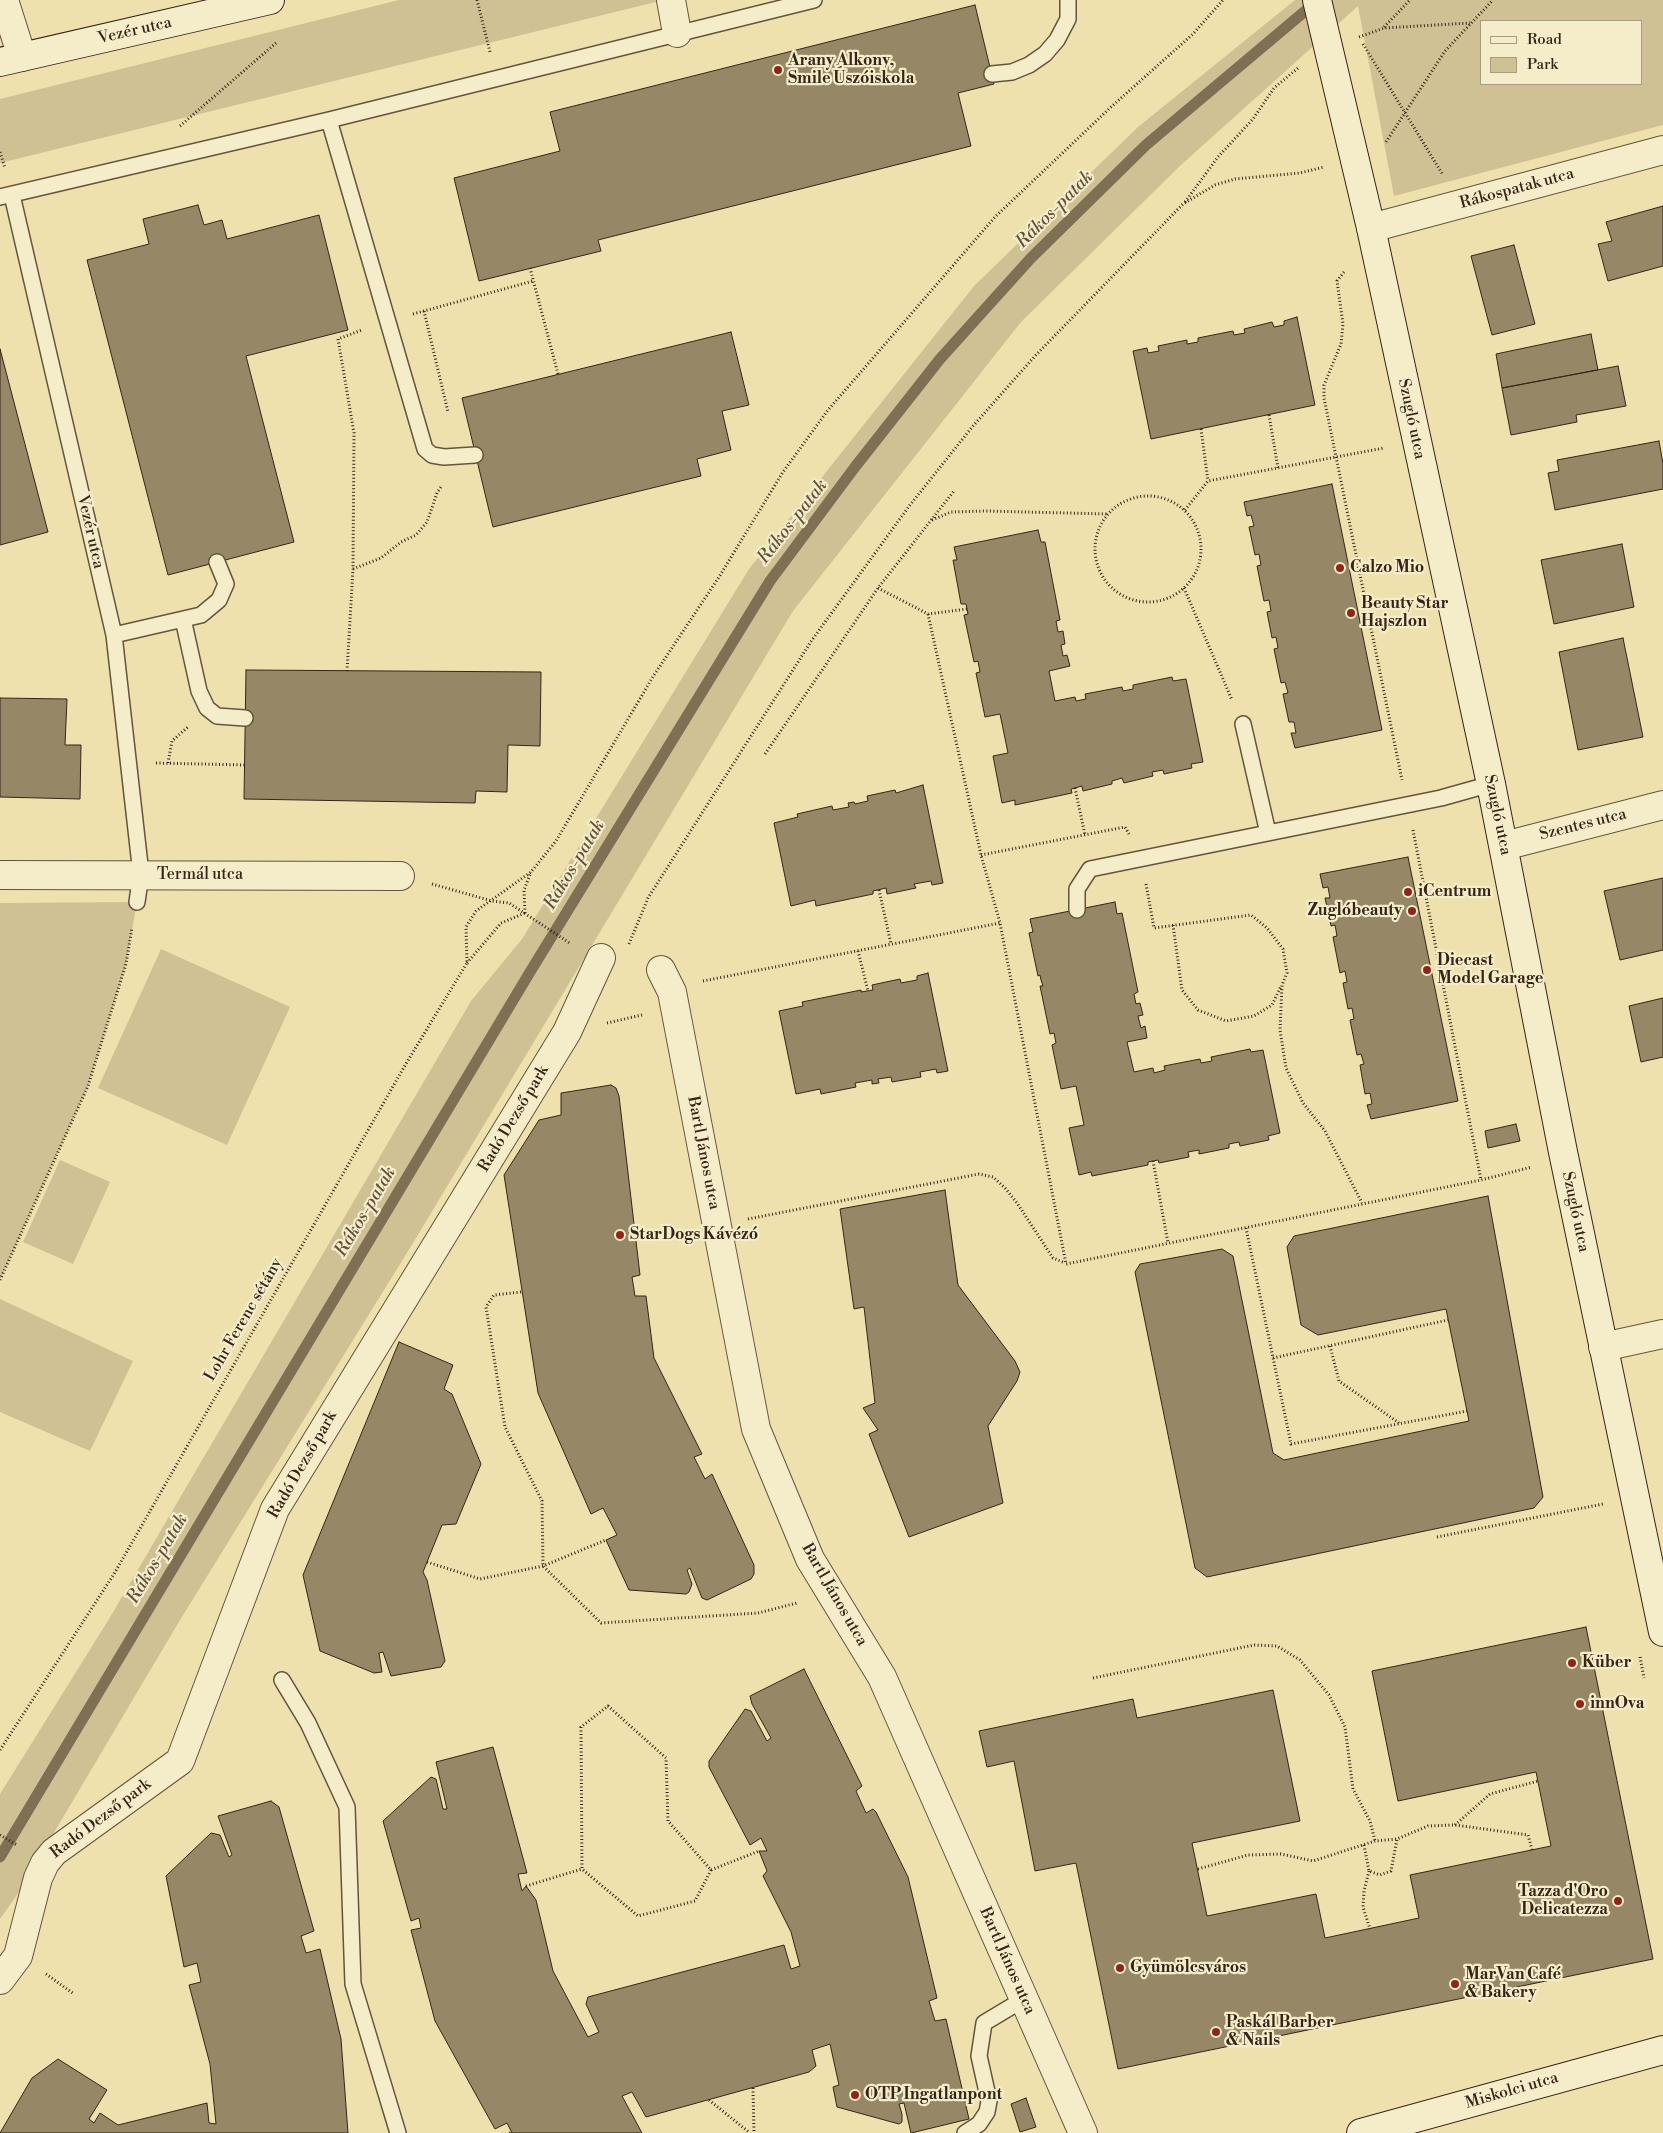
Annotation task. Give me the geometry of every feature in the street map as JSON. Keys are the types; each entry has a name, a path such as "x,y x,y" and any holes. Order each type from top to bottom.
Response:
{"street":[{"path":"4,0 11,59"},
{"name":"Vezér utca","path":"11,59 270,0"},
{"path":"671,0 677,33"},
{"name":"Szugló utca","path":"1317,0 1370,228 1415,442 1492,784 1563,1152 1663,1632"},
{"name":"Rákospatak utca","path":"1370,228 1663,150"},
{"name":"Szentes utca","path":"1504,846 1663,805"},
{"name":"Termál utca","path":"0,875 400,876"},
{"name":"Radó Dezső park","path":"0,1980 18,1956 38,1878 39,1859 54,1852 180,1761 275,1509 567,1032 601,958"},
{"name":"Bartl János utca","path":"669,990 756,1429 810,1559 882,1677 1083,2133"},
{"path":"1603,1347 1663,1334"},
{"name":"Miskolci utca","path":"1361,2133 1663,2050"}],"lane":[{"path":"6,196 329,120 814,0"},
{"path":"992,74 1012,72 1030,65 1045,54 1057,40 1068,19 1068,0"},
{"path":"329,120 425,449 432,455 444,457 475,455"},
{"name":"Vezér utca","path":"6,196 114,635 141,874 137,902"},
{"path":"114,635 201,615 219,600 226,584 217,562"},
{"path":"183,619 199,691 206,708 217,716 245,718"},
{"path":"1243,724 1268,833"},
{"path":"1078,910 1077,890 1090,869 1408,805 1492,784"},
{"path":"282,1680 308,1723 347,1807 353,1984 398,2133"},
{"path":"965,2133 979,2124 987,2112 989,2101 979,2056 984,2023 1024,2000"}],"path":[{"path":"477,0 490,53"},
{"path":"467,963 466,927 476,911 531,872 556,841 654,675 719,577 783,472 828,410 995,217 1193,34 1223,0"},
{"path":"1384,28 1410,0"},
{"path":"1354,160 1380,149 1445,51 1493,0"},
{"path":"1356,33 1406,111 1460,204"},
{"path":"180,126 276,43"},
{"path":"627,948 648,898 812,640 910,505 973,426 1099,288 1183,204 1215,185 1235,179 1300,173"},
{"path":"530,268 558,374"},
{"path":"1344,272 1337,281 1343,324 1340,344 1324,385 1324,398 1408,805 1481,1180"},
{"path":"347,671 353,570 354,433 338,339 387,321 533,281"},
{"path":"424,311 448,412"},
{"path":"1269,415 1278,468"},
{"path":"1201,429 1208,481"},
{"path":"1184,510 1208,481 1415,442"},
{"path":"353,570 381,558 401,542 416,535 427,522 437,493 445,480"},
{"path":"765,754 878,588 954,491"},
{"path":"1145,496 1166,499 1184,510 1197,528 1201,550 1197,571 1184,588 1166,599 1145,603 1126,598 1110,587 1099,571 1094,551 1097,531 1108,514 1125,501 1145,496"},
{"path":"931,520 951,512 1108,514"},
{"path":"878,588 928,614 967,608"},
{"path":"1184,588 1243,724"},
{"path":"928,614 981,855 1000,923 1066,1264"},
{"path":"168,763 172,742 194,723 206,708"},
{"path":"128,763 245,765"},
{"path":"1075,788 1085,835"},
{"path":"525,913 524,890 531,872"},
{"path":"400,876 492,901 510,903 574,946"},
{"path":"879,890 891,944"},
{"path":"0,1280 88,1086 126,964 137,902"},
{"name":"Lohr Ferenc sétány","path":"0,1750 114,1574 333,1189 467,963 501,923 525,913"},
{"path":"1154,928 1173,925 1251,915 1267,928 1283,949 1287,973 1272,1005 1254,1016 1226,1021 1198,1010 1182,990 1173,925"},
{"path":"567,1032 669,990 1000,923"},
{"path":"858,951 868,991"},
{"path":"1282,985 1280,1030 1286,1068 1303,1103 1325,1131 1362,1203"},
{"path":"1153,1161 1168,1243"},
{"path":"717,1225 979,1174 993,1177 1004,1188 1017,1203 1053,1258 1066,1264 1481,1180 1532,1167"},
{"path":"1246,1228 1291,1444 1467,1411"},
{"path":"521,1292 494,1296 486,1307 505,1427 542,1501 543,1566 601,1623 758,1613 831,1593"},
{"path":"1273,1358 1448,1320"},
{"path":"1330,1346 1339,1382 1400,1423"},
{"path":"1437,1537 1609,1503"},
{"path":"427,1562 480,1579 543,1566 606,1540"},
{"path":"1093,1678 1254,1645 1276,1646 1300,1660 1333,1703 1345,1727 1353,1789 1370,1821 1375,1841"},
{"path":"711,1870 668,1821 666,1758 608,1706 581,1727 582,1869 638,1916 695,1901 711,1870 759,1851"},
{"path":"1455,1825 1490,1794 1538,1780"},
{"path":"1198,1869 1248,1855 1281,1854 1312,1861 1375,1841 1397,1839 1428,1826 1455,1825 1528,1835 1532,1850"},
{"path":"1369,1871 1380,1875 1391,1871 1397,1839"},
{"path":"1364,1844 1369,1871 1364,1891 1363,1907 1370,1929"},
{"path":"526,1886 582,1869"},
{"path":"752,2088 754,2133"},
{"path":"710,2100 750,2133"}],"green space":[{"path":"399,0 664,0 0,163 0,99"},
{"path":"1295,0 1663,0 1663,125 1394,196 1358,6 1181,165 1021,322 793,611 410,1248 180,1620 17,1895 0,1919 0,1794 109,1619 471,1001 522,939 749,569 974,286 1138,127"},
{"path":"137,902 126,964 88,1086 0,1280 0,903"},
{"path":"161,949 290,1007 227,1145 98,1088"},
{"path":"60,1160 110,1182 73,1264 23,1242"},
{"path":"0,1299 133,1361 90,1451 0,1412"}],"building":[{"path":"975,5 994,84 958,93 971,146 598,240 601,251 479,281 454,178 560,151 550,112"},
{"path":"198,205 204,225 222,220 227,239 319,215 348,330 246,356 294,542 168,575 87,260 149,244 143,219"},
{"path":"1663,206 1663,266 1608,281 1598,244 1612,241 1606,222"},
{"path":"1514,245 1535,324 1492,335 1471,256"},
{"path":"1297,317 1315,405 1151,439 1133,351 1147,348 1148,353 1159,351 1158,346 1187,340 1187,344 1198,342 1198,338 1233,331 1234,335 1245,333 1244,329 1272,322 1274,327 1284,325 1284,321"},
{"path":"731,332 749,405 722,411 731,450 697,459 701,476 493,527 462,398"},
{"path":"1591,334 1598,370 1502,388 1496,354"},
{"path":"0,349 48,532 0,545"},
{"path":"1618,366 1626,406 1576,415 1577,422 1511,435 1502,388"},
{"path":"1659,441 1663,464 1663,489 1555,510 1548,473 1559,471 1557,460"},
{"path":"1332,484 1382,730 1295,748 1291,733 1296,733 1294,722 1289,722 1283,694 1288,693 1285,682 1281,683 1274,649 1278,648 1276,637 1272,638 1267,612 1271,611 1269,600 1264,601 1257,566 1261,565 1259,554 1255,555 1249,527 1254,526 1251,515 1247,516 1244,502"},
{"path":"1038,530 1041,542 1045,542 1060,620 1056,621 1058,632 1063,631 1065,644 1061,645 1063,656 1067,655 1070,666 1049,671 1055,701 1075,697 1076,701 1086,699 1085,694 1122,687 1123,691 1133,689 1133,685 1172,677 1173,681 1186,679 1203,762 1191,764 1192,768 1164,774 1163,770 1152,772 1153,776 1124,783 1122,778 1112,781 1112,784 1083,791 1082,786 1071,789 1072,793 1015,805 1015,800 1002,803 993,756 1008,753 1000,714 985,717 976,673 980,672 978,661 974,662 964,615 968,614 966,604 961,604 953,560 957,560 954,547"},
{"path":"1622,544 1634,607 1554,624 1541,560"},
{"path":"1623,638 1643,737 1578,750 1559,652"},
{"path":"246,670 541,672 540,746 508,745 507,792 476,791 475,803 244,799"},
{"path":"0,698 67,699 65,745 81,745 80,799 0,797"},
{"path":"923,785 943,883 932,885 931,881 914,884 916,888 887,894 886,888 873,891 873,894 816,906 815,900 791,906 774,823 798,817 797,814 832,806 833,810 849,807 848,803 854,802 855,804 868,801 867,796 895,790 896,793"},
{"path":"1408,857 1458,1101 1371,1119 1367,1105 1372,1104 1370,1093 1365,1094 1360,1065 1364,1064 1361,1054 1357,1055 1350,1020 1354,1019 1352,1008 1348,1009 1343,983 1347,982 1345,971 1340,973 1333,937 1337,936 1335,925 1331,926 1325,898 1330,898 1328,887 1323,888 1320,874"},
{"path":"1663,878 1663,950 1620,960 1604,891"},
{"path":"1115,902 1117,914 1122,913 1138,992 1134,994 1136,1004 1140,1003 1143,1015 1138,1016 1141,1028 1145,1026 1147,1038 1127,1042 1134,1072 1153,1068 1154,1073 1165,1070 1164,1066 1200,1059 1201,1063 1212,1061 1211,1057 1250,1049 1251,1052 1263,1050 1280,1133 1268,1136 1269,1140 1240,1146 1239,1142 1229,1144 1229,1148 1199,1154 1199,1150 1188,1152 1189,1157 1159,1163 1158,1160 1148,1162 1148,1165 1092,1176 1091,1172 1079,1175 1069,1128 1084,1125 1076,1086 1061,1089 1052,1045 1056,1043 1054,1033 1050,1034 1040,986 1043,986 1040,975 1038,976 1029,933 1033,932 1030,919"},
{"path":"928,973 948,1071 937,1073 936,1069 920,1072 921,1077 892,1082 891,1077 878,1079 879,1083 872,1084 872,1080 855,1083 856,1087 821,1094 820,1089 796,1094 779,1011 803,1006 802,1002 861,990 861,992 873,990 872,985 900,979 901,983 917,980 917,976"},
{"path":"1663,998 1663,1057 1641,1062 1629,1006"},
{"path":"611,1085 616,1088 619,1096 640,1275 632,1277 635,1296 646,1296 654,1358 702,1454 694,1457 705,1479 712,1474 754,1565 754,1574 751,1579 707,1600 702,1598 690,1568 687,1570 692,1584 689,1592 686,1594 629,1590 606,1540 617,1535 603,1508 591,1514 538,1393 504,1175 539,1120 561,1115 561,1093"},
{"path":"1516,1124 1520,1141 1488,1148 1485,1131"},
{"path":"945,1190 958,1285 1015,1361 1020,1372 1017,1381 988,1426 1003,1503 909,1537 869,1434 878,1430 863,1408 875,1403 864,1307 854,1309 840,1209"},
{"path":"1488,1196 1543,1497 1534,1508 1207,1577 1195,1568 1135,1272 1140,1264 1222,1249 1233,1256 1273,1453 1284,1460 1469,1421 1446,1309 1318,1335 1301,1325 1287,1247 1294,1236"},
{"path":"399,1342 453,1365 444,1389 452,1394 481,1464 456,1524 442,1525 423,1572 427,1580 445,1661 441,1667 391,1676 383,1652 379,1653 382,1672 374,1673 320,1651 303,1575"},
{"path":"1586,1627 1653,1959 1118,2069 1076,1863 1035,1871 1014,1761 987,1767 979,1731 1133,1699 1137,1718 1273,1690 1300,1821 1192,1843 1207,1916 1316,1894 1325,1938 1419,1918 1410,1875 1551,1846 1536,1772 1398,1801 1372,1671"},
{"path":"804,1669 862,1786 856,1791 866,1813 873,1809 876,1812 908,1877 937,1998 929,2001 935,2021 946,2019 969,2119 911,2133 904,2103 899,2104 902,2122 899,2124 837,2107 833,2087 839,2085 830,2044 812,2050 816,2066 809,2072 646,2117 632,2092 622,2096 642,2133 512,2133 507,2123 495,2129 435,2021 411,1930 421,1928 419,1918 411,1921 383,1821 431,1777 436,1779 443,1809 447,1809 436,1762 493,1747 527,1873 518,1874 522,1891 526,1886 536,1900 553,1971 588,2037 599,2032 586,2004 588,1997 784,1945 791,1969 800,1966 791,1932 763,1876 767,1871 759,1851 767,1851 761,1838 750,1845 709,1767 709,1761 745,1709 751,1711 767,1741 771,1738 752,1704 750,1696"},
{"path":"271,1801 279,1807 314,1931 301,1936 306,1953 320,1949 341,2039 348,2133 0,2133 32,2078 58,2059 107,2090 89,2119 94,2123 100,2113 118,2125 207,2103 209,2123 216,2124 210,2064 189,1985 201,1982 197,1963 184,1967 166,1876 211,1833 220,1835 229,1857 232,1855 218,1816"},
{"path":"1026,2098 1036,2127 1020,2132 1011,2104"}],"waterway":[{"name":"Rákos-patak","path":"0,1857 530,972 770,581 855,467 940,359 1031,258 1146,145 1317,1"}],"place":[{"name":"Arany Alkony, Smile Úszóiskola","path":"778,70"},
{"name":"Calzo Mio","path":"1340,568"},
{"name":"Beauty Star Hajszlon","path":"1351,613"},
{"name":"iCentrum","path":"1408,892"},
{"name":"Zuglóbeauty","path":"1412,911"},
{"name":"Diecast Model Garage","path":"1427,970"},
{"name":"StarDogs Kávézó","path":"620,1235"},
{"name":"Küber","path":"1572,1663"},
{"name":"innOva","path":"1580,1704"},
{"name":"Tazza d'Oro Delicatezza","path":"1618,1901"},
{"name":"Gyümölcsváros","path":"1120,1968"},
{"name":"MarVan Café & Bakery","path":"1455,1984"},
{"name":"Paskál Barber & Nails","path":"1216,2032"},
{"name":"OTP Ingatlanpont","path":"855,2095"}]}
